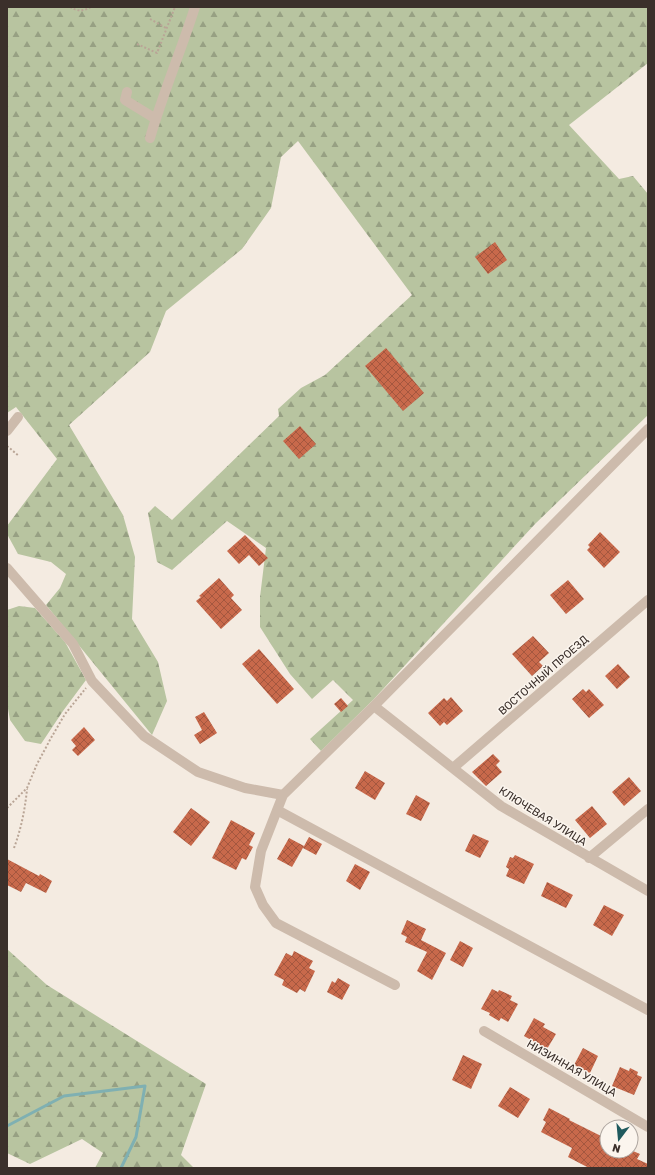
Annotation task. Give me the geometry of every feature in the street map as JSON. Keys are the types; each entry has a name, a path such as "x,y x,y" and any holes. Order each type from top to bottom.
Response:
{"street":[{"path":"150,138 160,102 181,49 195,7"},
{"path":"127,92 125,100 156,119"},
{"path":"7,431 18,417"},
{"path":"394,985 276,923 263,905 255,887 261,851 283,795 374,706 648,429"},
{"path":"7,568 73,644 92,681 144,736 198,772 244,788 283,795"},
{"name":"ВОСТОЧНЫЙ ПРОЕЗД","path":"453,768 648,600"},
{"name":"КЛЮЧЕВАЯ УЛИЦА","path":"374,706 501,806 648,891"},
{"path":"589,858 648,809"},
{"path":"277,810 648,1010"},
{"name":"НИЗИННАЯ УЛИЦА","path":"484,1031 648,1126"}],"path":[{"path":"70,7 79,10 86,10 91,7"},
{"path":"137,44 157,53 175,7"},
{"path":"150,19 166,28"},
{"path":"7,446 19,456"},
{"path":"14,848 20,832 26,806 27,788 37,764 65,714 92,681"},
{"path":"7,808 27,788"}],"green space":[{"path":"7,7 648,7 648,63 569,125 619,179 633,176 648,194 648,415 535,524 373,700 321,751 310,739 353,700 333,680 312,699 290,674 260,627 260,597 266,548 227,521 172,570 157,562 148,513 155,506 172,520 279,416 278,409 301,388 325,375 412,295 298,141 281,157 271,208 242,249 166,311 150,352 69,425 123,515 135,557 132,619 158,662 167,701 152,735 46,605 60,588 66,574 51,562 18,554 7,534 7,526 57,459 16,407 7,413"},
{"path":"19,606 35,608 65,642 86,680 41,744 25,741 10,720 7,703 7,610"},
{"path":"7,949 47,985 206,1084 181,1155 194,1168 95,1168 103,1153 82,1139 30,1164 7,1153"}],"building":[{"path":"495,242 507,260 488,274 475,257"},
{"path":"386,348 424,393 403,411 365,366"},
{"path":"300,426 316,444 299,459 283,441"},
{"path":"600,532 620,552 604,568 587,550 590,547 588,545"},
{"path":"245,535 268,558 259,566 249,555 239,564 227,551"},
{"path":"219,578 234,595 231,598 242,610 221,629 196,601 201,597 199,596"},
{"path":"568,580 584,599 566,614 550,595"},
{"path":"533,636 549,653 539,662 543,666 532,676 512,654"},
{"path":"259,649 294,689 277,704 242,664"},
{"path":"618,664 630,677 617,689 605,676"},
{"path":"583,689 586,692 589,689 604,705 589,718 572,699"},
{"path":"451,697 463,711 447,725 444,722 440,726 428,713 444,698 447,701"},
{"path":"341,698 348,706 341,712 334,704"},
{"path":"204,712 217,733 200,744 194,735 202,730 195,717"},
{"path":"84,727 95,740 78,756 72,750 76,746 71,740"},
{"path":"493,754 500,761 496,765 502,772 486,786 472,772"},
{"path":"365,771 385,783 375,800 355,788"},
{"path":"629,777 641,791 624,806 612,792"},
{"path":"416,795 430,803 421,821 406,814"},
{"path":"592,806 607,824 590,838 575,820"},
{"path":"191,808 210,822 191,846 173,832"},
{"path":"231,820 255,833 249,845 253,847 246,860 242,858 236,870 212,858"},
{"path":"473,834 489,841 480,858 465,851"},
{"path":"309,837 322,844 316,855 303,848"},
{"path":"289,838 304,846 292,867 277,859"},
{"path":"515,855 534,864 524,884 506,876 509,869 506,867 510,857 513,858"},
{"path":"7,859 39,876 40,874 52,881 46,893 26,883 21,892 7,885"},
{"path":"355,864 370,872 360,890 346,881"},
{"path":"547,882 573,895 566,908 541,896"},
{"path":"604,905 624,915 612,936 593,925"},
{"path":"407,920 426,929 421,940 446,953 432,980 417,971 427,952 405,942 407,937 401,934"},
{"path":"460,941 473,948 463,967 450,960"},
{"path":"294,951 313,961 309,968 315,971 305,992 300,989 297,993 282,985 284,980 274,975 286,953 292,956"},
{"path":"338,978 350,985 342,1000 327,992 332,981 335,983"},
{"path":"492,989 498,992 499,990 512,996 510,1000 518,1004 508,1022 501,1018 499,1021 489,1015 490,1013 481,1009"},
{"path":"534,1018 545,1024 543,1027 556,1034 547,1049 524,1036"},
{"path":"583,1048 598,1056 590,1073 574,1065"},
{"path":"463,1055 482,1064 471,1089 452,1080"},
{"path":"620,1067 629,1071 630,1068 638,1072 637,1075 642,1077 634,1095 612,1086"},
{"path":"510,1087 530,1099 518,1118 498,1106"},
{"path":"549,1108 599,1135 599,1159 637,1159 648,1164 648,1168 589,1168 568,1157 572,1148 541,1132 546,1122 543,1120"}],"waterway":[{"path":"7,1126 64,1096 145,1086 136,1137 121,1168"}]}
